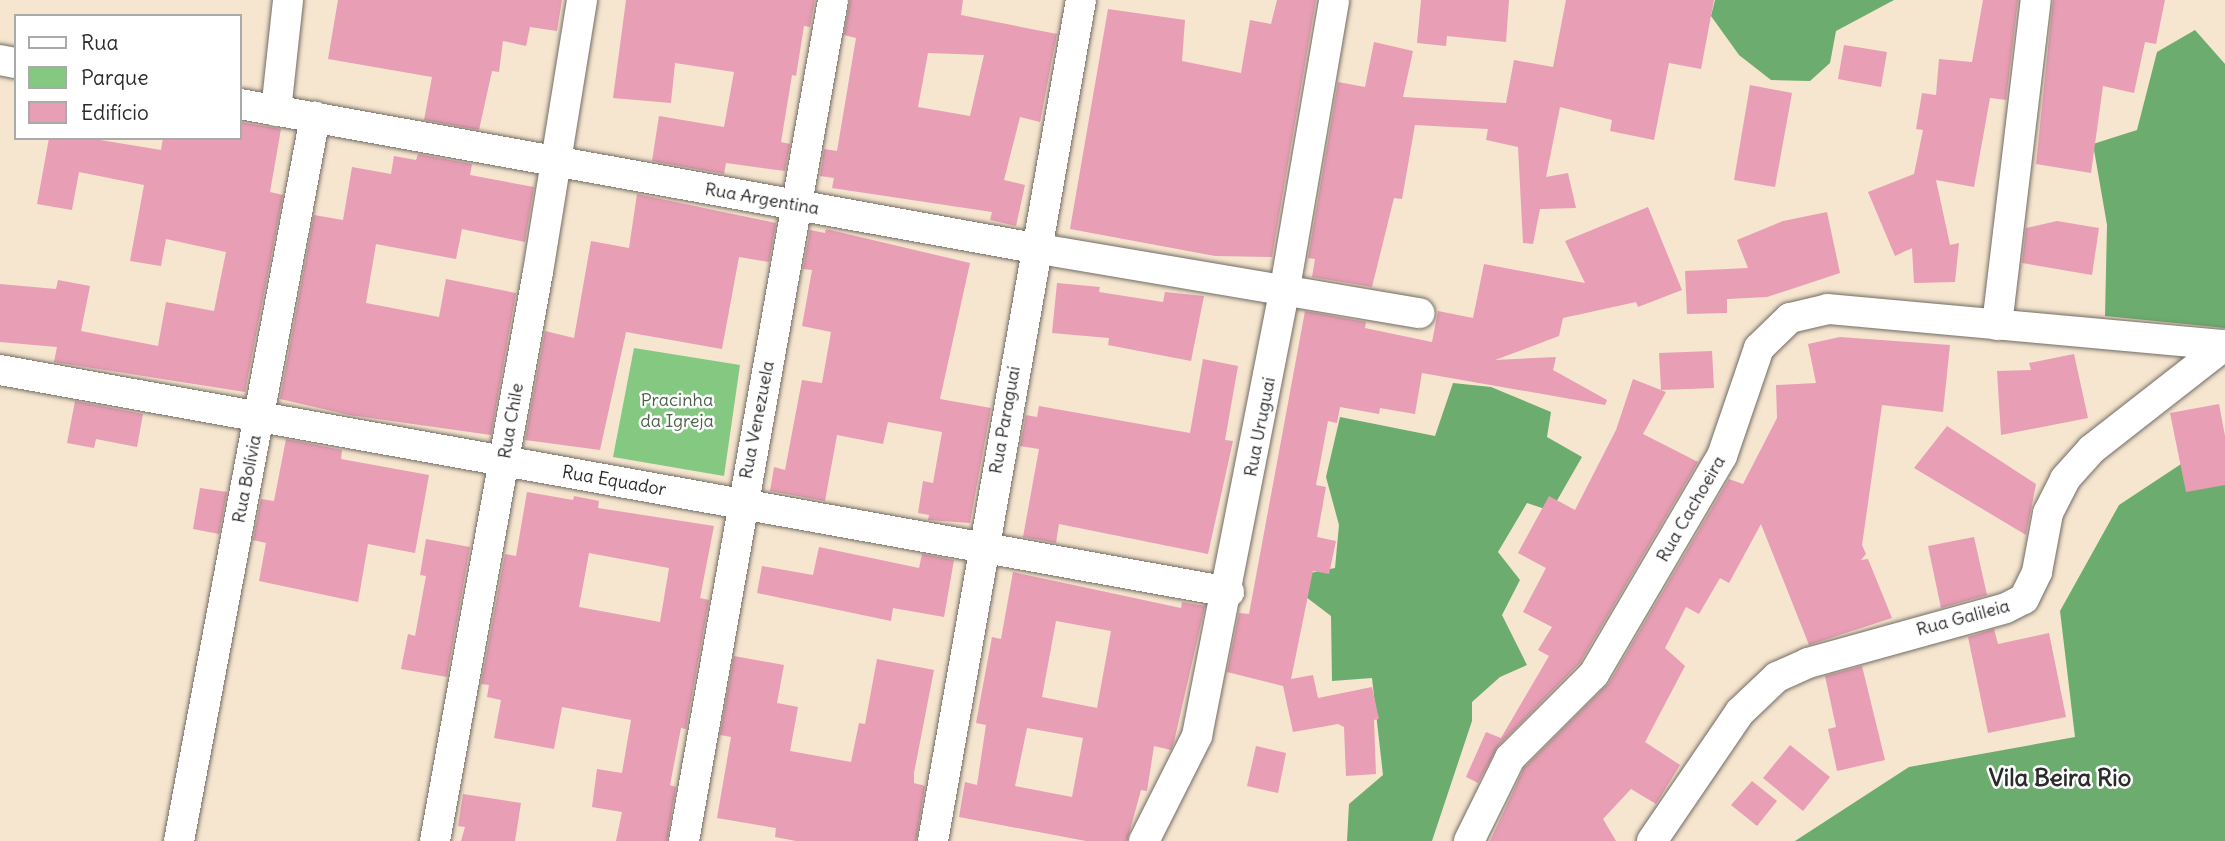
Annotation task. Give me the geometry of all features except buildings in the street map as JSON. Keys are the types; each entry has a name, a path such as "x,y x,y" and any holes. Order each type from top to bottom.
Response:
{"street":[{"path":"276,111 288,0"},
{"name":"Rua Chile","path":"435,841 504,461 582,0"},
{"name":"Rua Venezuela","path":"684,841 741,504 833,0"},
{"name":"Rua Paraguai","path":"933,841 1034,248 1081,0"},
{"name":"Rua Uruguai","path":"1144,841 1193,752 1229,592 1334,0"},
{"path":"1997,325 2036,0"},
{"name":"Rua Argentina","path":"242,104 1034,248 1285,288 1420,313"},
{"name":"Rua Bolívia","path":"179,841 315,117"},
{"name":"Rua Cachoeira","path":"1469,841 1510,758 1594,674 1723,456 1759,348 1790,318 1828,309 2224,345"},
{"name":"Rua Galileia","path":"1652,841 1740,712 1777,677 1808,663 2006,608 2024,599 2037,572 2048,513 2065,480 2092,449 2224,345"},
{"name":"Rua Equador","path":"0,370 1229,592"}],"green space":[{"path":"1715,0 1894,0 1836,31 1830,63 1810,81 1771,80 1739,55 1711,16"},
{"path":"2195,30 2225,64 2225,328 2105,316 2107,225 2093,144 2137,130 2157,52"},
{"name":"Pracinha da Igreja","path":"634,348 740,365 724,476 613,457"},
{"path":"1453,383 1491,387 1551,412 1547,437 1582,457 1551,511 1527,503 1498,552 1520,580 1502,615 1527,665 1500,677 1472,702 1472,721 1432,841 1347,841 1349,804 1383,775 1372,678 1332,681 1331,616 1306,597 1310,573 1335,568 1339,525 1326,477 1340,417 1435,436"},
{"path":"2225,435 2225,841 1795,841 1909,767 2075,737 2060,611 2119,505"}],"district":[{"name":"Vila Beira Rio","path":"2060,778"}]}
